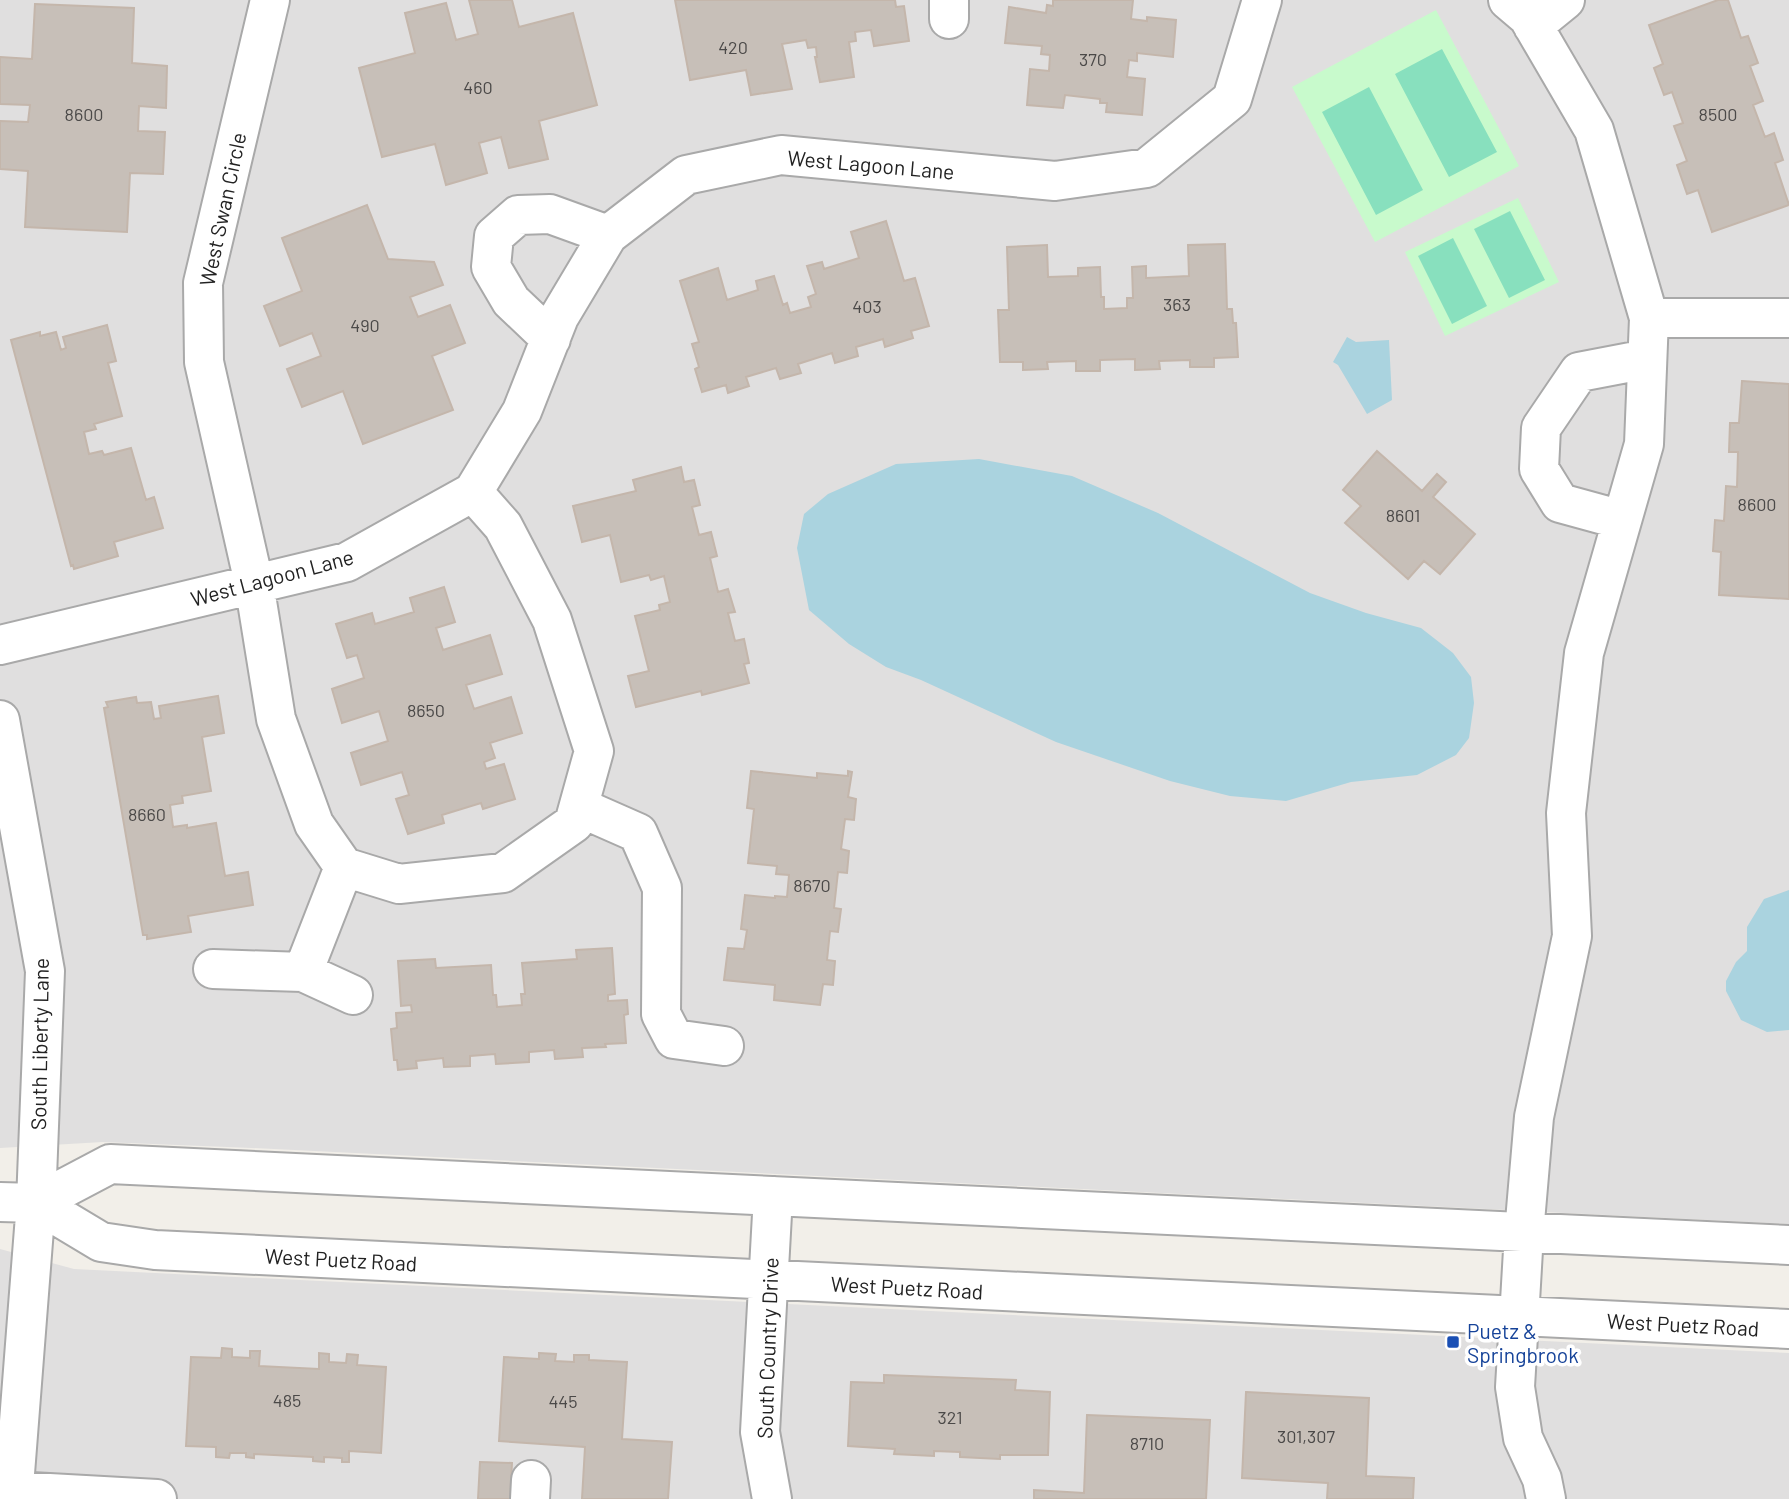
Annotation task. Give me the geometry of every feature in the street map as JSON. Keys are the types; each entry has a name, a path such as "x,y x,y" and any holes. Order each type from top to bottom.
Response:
{"street":[{"name":"West Swan Circle","path":"270,0 204,283 204,362 254,583 276,719 314,824 344,867"},
{"name":"West Lagoon Lane","path":"0,645 347,562 473,492 522,411 559,317 608,234 686,175 781,155 1055,181 1147,168 1232,99 1262,0"},
{"path":"1546,1499 1542,1479 1523,1438 1515,1387 1534,1117 1572,936 1566,813 1584,653 1644,444 1649,318 1594,130 1521,13 1565,0"},
{"path":"551,339 511,301 491,267 494,236 518,215 550,214 608,234"},
{"path":"1649,318 1789,318"},
{"path":"1622,520 1560,503 1539,469 1541,428 1579,372 1647,359"},
{"path":"303,972 344,867 399,884 503,873 574,823 594,751 552,620 503,526 473,492"},
{"name":"South Liberty Lane","path":"0,720 45,971 18,1203 13,1495"},
{"path":"579,807 638,833 662,888 661,1014 674,1039 724,1046"},
{"path":"213,969 303,972 353,995"},
{"path":"18,1203 110,1164 1789,1245"},
{"name":"South Country Drive","path":"772,1499 760,1432 773,1196"},
{"name":"West Puetz Road","path":"18,1203 102,1242 155,1250 1789,1329"},
{"path":"13,1495 157,1499"}],"shaded area":[{"path":"0,0 1789,0 1789,1224 252,1148 103,1142 0,1148"},
{"path":"0,1249 74,1269 1789,1353 1789,1499 0,1499"}],"green space":[{"path":"1436,10 1519,166 1375,242 1292,87"},
{"path":"1442,49 1497,152 1449,177 1395,74"},
{"path":"1369,87 1423,190 1376,215 1322,112"},
{"path":"1518,198 1559,282 1445,336 1405,252"},
{"path":"1510,211 1545,280 1509,298 1474,229"},
{"path":"1453,238 1487,306 1452,324 1418,256"}],"water":[{"path":"1347,337 1356,342 1389,340 1392,400 1367,414 1338,365 1333,362"},
{"path":"979,459 1072,476 1158,513 1310,593 1366,613 1421,628 1453,653 1471,677 1474,703 1469,738 1456,755 1417,775 1351,782 1286,801 1230,796 1170,781 1056,742 921,680 886,667 849,644 809,610 797,548 804,514 828,494 896,464"},
{"path":"1789,890 1789,1030 1767,1032 1741,1020 1726,991 1726,981 1736,962 1747,951 1747,927 1764,899"}],"building":[{"path":"469,0 512,0 519,27 573,13 597,105 539,121 548,159 509,168 501,137 479,143 487,173 446,185 435,144 382,157 359,68 415,53 405,13 446,3 456,40 478,34"},
{"path":"675,0 895,0 896,7 904,6 909,41 874,46 871,30 855,32 856,41 849,42 854,77 820,82 815,57 816,47 808,48 806,40 782,44 792,89 751,95 746,70 690,80"},
{"path":"1053,0 1133,0 1131,19 1147,21 1147,17 1176,20 1173,57 1137,53 1137,61 1129,60 1127,77 1145,79 1142,115 1106,112 1107,103 1100,103 1100,99 1065,95 1063,108 1027,105 1030,69 1049,71 1050,55 1041,54 1042,46 1005,43 1009,7 1046,13 1047,5 1053,6"},
{"path":"1718,0 1728,0 1741,38 1748,36 1758,63 1750,66 1763,101 1753,105 1765,137 1774,133 1783,160 1775,163 1789,205 1712,232 1698,190 1687,194 1677,165 1687,161 1674,126 1683,123 1672,92 1664,95 1654,68 1663,64 1649,25"},
{"path":"35,4 134,8 132,63 167,66 166,108 139,106 138,131 165,132 163,174 130,173 127,232 25,227 28,171 0,169 0,121 28,122 30,105 0,104 0,57 32,59"},
{"path":"367,205 388,259 434,262 443,285 410,297 418,317 450,305 465,343 432,356 453,410 363,444 343,391 302,407 287,369 321,356 312,333 280,346 264,306 302,291 282,238"},
{"path":"886,221 904,281 915,278 929,326 911,331 913,338 885,347 883,339 856,347 858,356 835,363 832,353 798,364 801,373 780,379 776,368 746,377 749,386 728,393 726,385 702,392 695,369 699,367 692,344 699,342 680,281 718,268 727,300 758,290 756,281 774,276 783,305 787,303 790,313 811,307 808,297 816,294 807,266 822,262 824,269 859,258 851,232"},
{"path":"1225,244 1227,309 1232,309 1233,323 1236,323 1238,357 1214,358 1214,367 1190,367 1190,360 1159,361 1160,369 1135,370 1135,359 1100,360 1100,371 1076,371 1076,361 1047,362 1048,369 1023,370 1023,362 1000,362 998,310 1009,310 1007,247 1047,245 1048,277 1078,276 1078,268 1100,267 1104,309 1127,308 1127,298 1133,298 1132,267 1146,266 1146,278 1189,276 1188,245"},
{"path":"107,325 116,361 108,363 122,416 94,424 96,429 84,432 89,454 102,451 104,455 131,448 146,500 154,497 163,528 114,542 118,556 74,569 11,340 40,332 40,336 56,332 61,350 66,348 63,337"},
{"path":"1742,381 1789,384 1789,599 1719,595 1721,552 1713,551 1715,520 1724,521 1726,486 1737,487 1738,452 1729,452 1730,423 1739,423"},
{"path":"1377,451 1422,491 1437,474 1446,482 1433,497 1475,534 1440,574 1424,561 1408,579 1345,523 1361,506 1343,490"},
{"path":"681,467 684,482 694,480 700,505 692,507 699,535 711,532 717,556 710,558 718,592 728,589 735,612 728,613 735,641 744,639 749,663 744,664 749,683 702,695 701,691 636,707 628,676 649,671 635,616 660,610 659,605 670,602 664,576 651,580 649,575 621,582 610,535 582,542 573,506 636,491 633,480"},
{"path":"444,587 455,622 436,628 443,650 490,635 502,674 466,685 474,709 511,697 522,733 490,743 495,758 484,762 486,769 504,764 515,799 483,809 481,803 442,815 444,823 408,834 396,799 409,795 402,772 361,785 351,753 388,741 379,711 342,723 332,689 364,678 357,655 347,658 336,624 372,613 375,624 414,612 410,598"},
{"path":"218,696 224,733 202,737 211,791 182,796 183,803 170,805 173,827 187,825 187,828 216,823 225,876 248,872 253,905 188,916 191,932 147,939 147,935 143,935 104,708 108,707 106,702 136,697 137,703 151,702 154,719 161,718 159,706"},
{"path":"751,771 817,778 817,773 848,776 848,771 852,772 848,797 856,799 854,820 845,819 841,849 849,851 847,873 838,872 834,908 841,909 838,932 830,931 827,960 835,961 833,985 823,984 820,1005 774,1000 775,985 724,980 728,948 744,949 747,930 741,929 745,895 787,897 789,875 776,874 777,866 748,863 754,809 747,808"},
{"path":"612,948 615,994 608,995 608,1001 627,1000 628,1014 624,1015 626,1043 582,1048 583,1057 555,1059 554,1050 529,1052 529,1062 496,1064 495,1054 470,1056 470,1066 444,1067 443,1058 416,1061 417,1068 398,1070 397,1060 394,1060 391,1029 397,1028 396,1013 412,1012 411,1005 401,1006 398,961 435,959 436,968 491,965 493,995 496,995 497,1007 522,1005 521,994 525,994 522,963 577,959 576,950"},
{"path":"222,1348 232,1349 232,1357 250,1358 250,1351 260,1351 259,1366 319,1369 319,1353 329,1354 329,1362 346,1363 347,1354 358,1355 357,1365 386,1367 381,1453 349,1451 349,1462 342,1462 342,1458 324,1457 324,1462 313,1461 313,1457 254,1454 254,1458 246,1457 246,1453 230,1453 229,1458 216,1457 216,1447 186,1446 191,1357 221,1358"},
{"path":"539,1353 556,1354 555,1361 574,1362 574,1355 589,1355 589,1360 627,1362 622,1439 672,1442 668,1499 582,1499 585,1447 499,1441 504,1357 539,1359"},
{"path":"884,1375 1016,1380 1015,1390 1050,1392 1048,1455 1000,1455 1000,1459 960,1457 960,1452 934,1451 934,1456 894,1454 895,1449 848,1446 851,1382 884,1383"},
{"path":"1246,1392 1369,1398 1366,1476 1414,1478 1413,1499 1327,1499 1328,1483 1242,1478"},
{"path":"1087,1415 1210,1420 1206,1499 1034,1499 1034,1490 1084,1493"},
{"path":"480,1462 512,1463 510,1499 478,1499"}],"place":[{"name":"Puetz & Springbrook","path":"1453,1342"}]}
